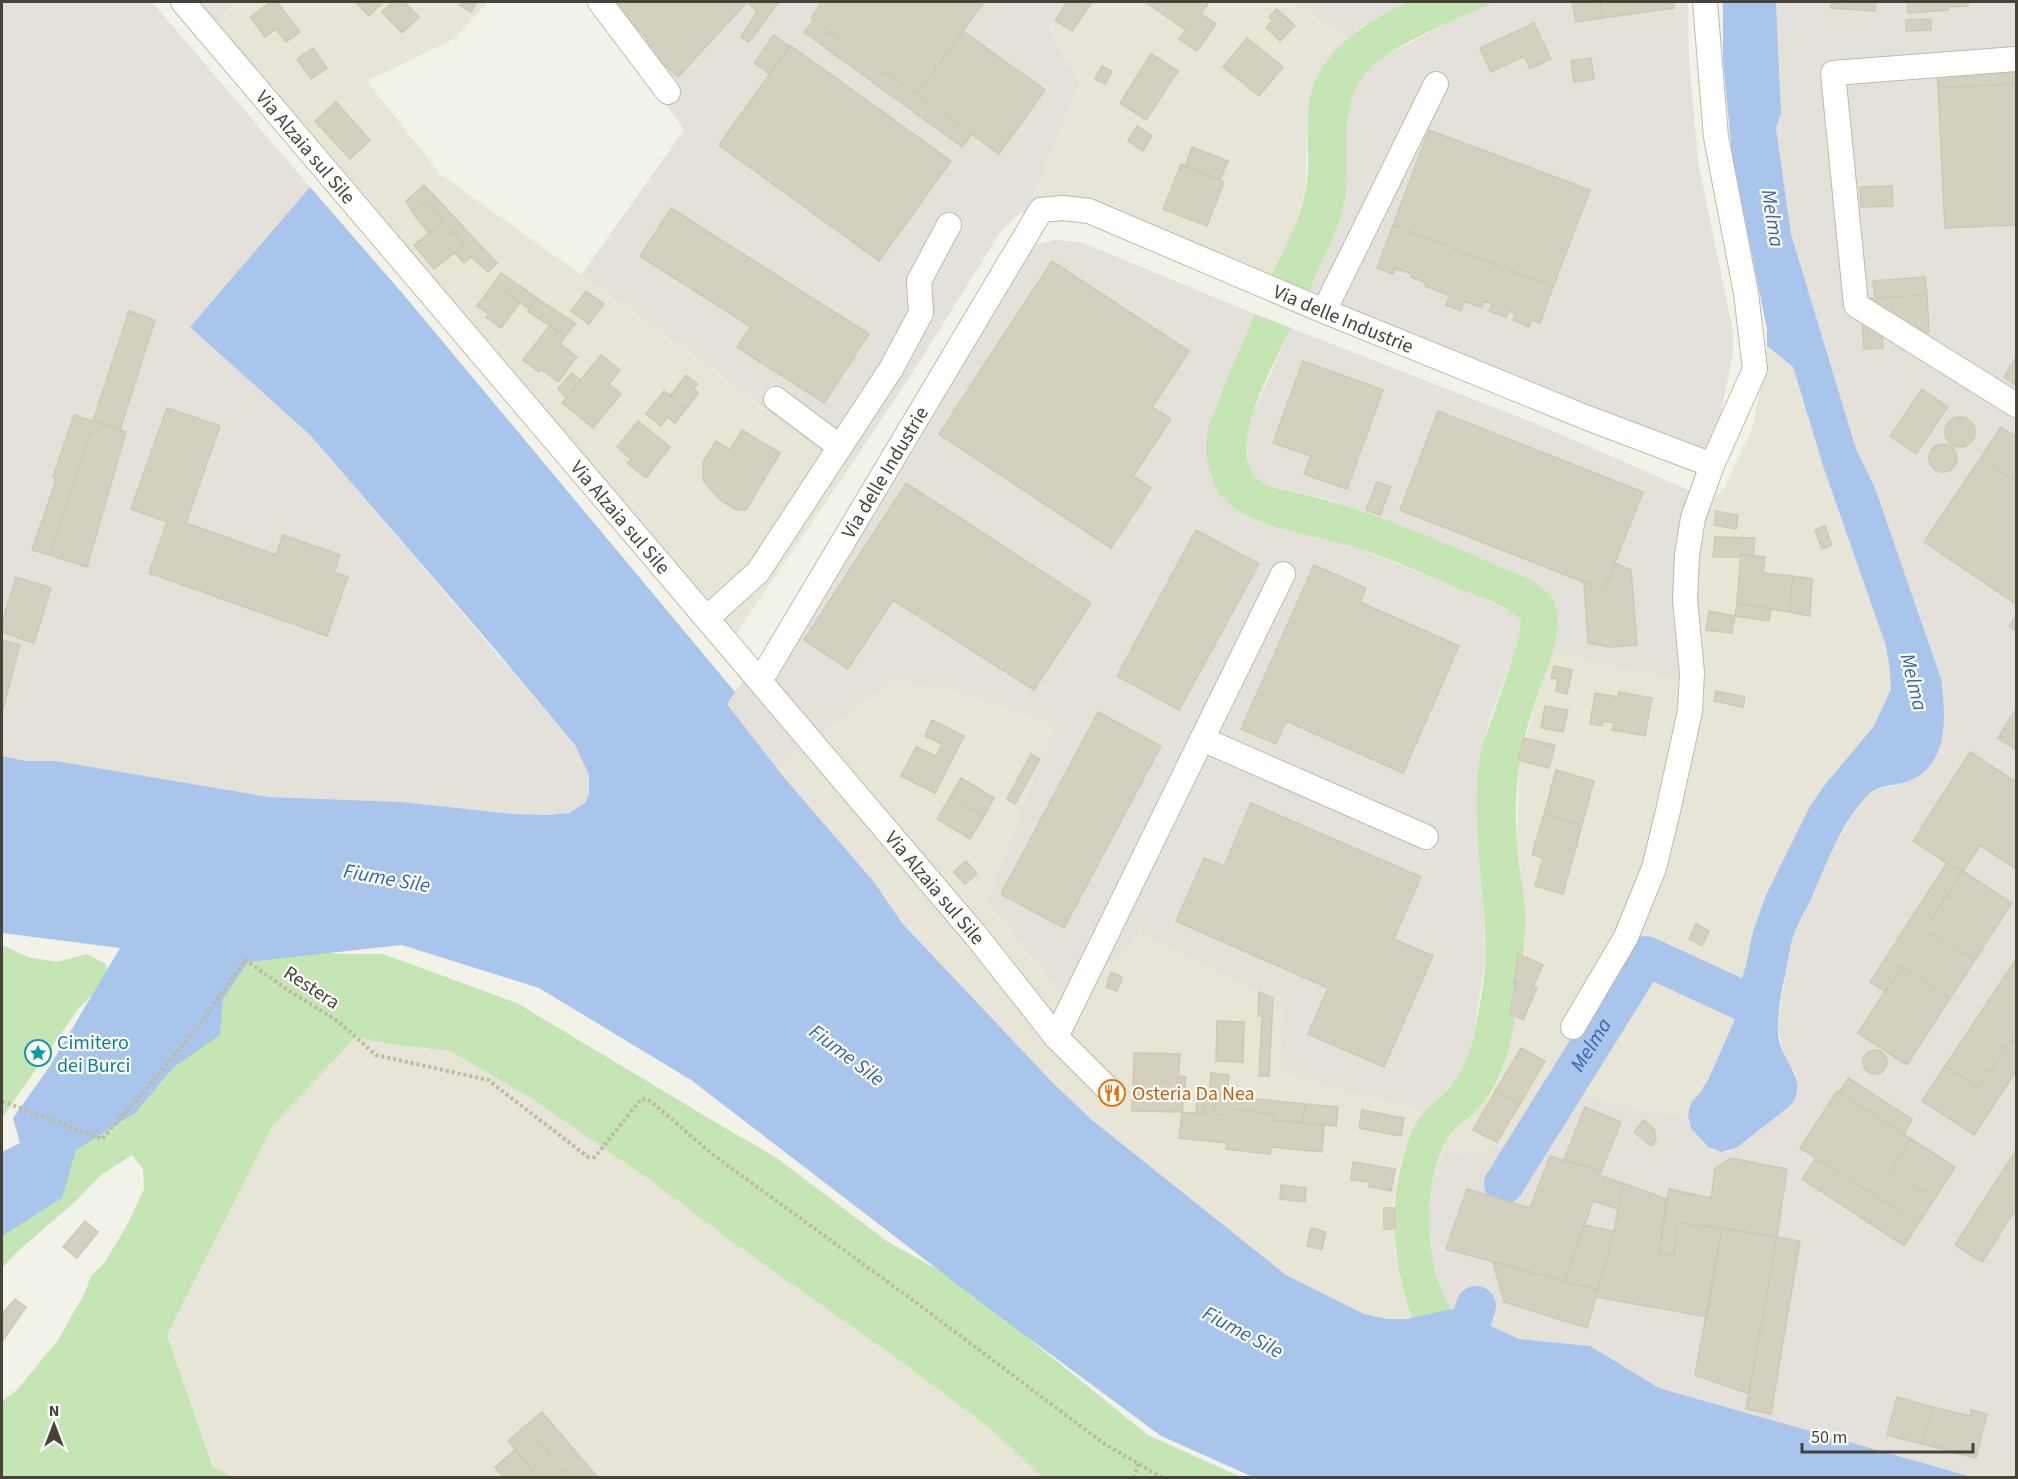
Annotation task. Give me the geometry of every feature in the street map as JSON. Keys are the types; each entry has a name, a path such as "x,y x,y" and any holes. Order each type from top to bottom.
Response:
{"street":[{"name":"Via Alzaia sul Sile","path":"187,2 978,938 1056,1037 1111,1092"},
{"path":"600,2 668,92"},
{"path":"1573,1027 1626,937 1654,868 1690,711 1692,673 1685,600 1687,555 1693,518 1712,465 1755,369 1746,293 1716,137 1705,2"},
{"path":"2016,59 1833,73 1856,305 2016,405"},
{"path":"1324,310 1436,84"},
{"name":"Via delle Industrie","path":"760,681 1041,210 1062,207 1089,211 1585,417 1712,465"},
{"path":"707,618 758,572 891,369 921,313 919,281 949,225"},
{"path":"776,399 840,447"},
{"path":"1056,1037 1283,574"},
{"path":"1202,739 1426,837"}],"path":[{"name":"Restera","path":"2,1101 102,1139 203,1020 244,960 339,1022 376,1055 488,1080 588,1157 595,1157 641,1100 648,1100 712,1154 1103,1443 1138,1464"},
{"path":"1134,1478 1138,1464 1163,1478"}],"shaded area":[{"path":"2,2 152,2 310,187 190,327 310,435 575,745 589,775 589,793 585,803 569,813 549,815 512,814 402,802 269,797 56,761 26,761 2,756"},
{"path":"197,2 237,2 215,22"},
{"path":"237,2 488,2 454,39 367,81 440,174 706,364 847,471 734,637 429,272 215,22"},
{"path":"593,2 1066,2 1048,27 1080,83 1027,211 1016,216 1000,233 913,372 847,471 706,364 581,275 684,130"},
{"path":"1066,2 1293,2 1347,39 1327,61 1311,95 1308,108 1305,192 1293,232 1267,282 1088,208 1027,211 1080,83 1048,27"},
{"path":"1293,2 1408,2 1364,25 1347,39"},
{"path":"1494,2 1688,2 1689,60 1698,161 1733,332 1733,354 1720,417 1705,462 1307,298 1342,214 1347,111 1358,84 1368,71 1385,56 1451,21"},
{"path":"1776,2 2016,2 2016,1477 1972,1477 1659,1388 1590,1346 1519,1339 1452,1310 1445,1300 1431,1250 1430,1194 1436,1168 1445,1146 1455,1155 1525,1143 1587,1096 1688,1119 1705,1145 1725,1152 1731,1151 1790,1106 1798,1093 1795,1072 1788,1065 1777,1023 1792,940 1835,845 1856,809 1867,795 1876,789 1913,779 1875,488 1856,449 1791,234 1776,128 1781,113"},
{"path":"1055,240 1081,242 1255,314 1220,394 1207,432 1210,477 1225,500 1244,514 1353,546 1478,596 1519,618 1521,625 1518,643 1487,727 1479,769 1477,829 1485,961 1472,1044 1456,1079 1425,1112 1279,1073 1282,1004 1140,933 1072,1005 987,902 1054,725 951,691 897,679 777,769 726,703 768,649 1028,254 1037,244"},
{"path":"1291,328 1532,422 1691,491 1696,502 1701,622 1694,682 1570,657 1553,651 1558,633 1555,605 1548,594 1530,579 1368,513 1322,498 1266,485 1259,481 1251,472 1248,463 1246,436 1253,413"},
{"path":"1767,346 1793,367 1824,469 1886,646 1891,689 1874,726 1810,806 1766,895 1753,931 1735,1019 1708,1080 1692,1101 1688,1119 1587,1096 1525,1143 1455,1155 1445,1146 1447,1139 1493,1090 1501,1074 1511,1039 1525,963 1525,906 1517,843 1519,764 1540,686 1553,651 1570,657 1694,681 1701,622 1696,502 1715,496 1724,489 1752,429 1767,357"},
{"path":"897,679 951,691 1054,725 987,902 1073,1004 1140,933 1282,1004 1279,1073 1425,1112 1409,1138 1398,1171 1393,1204 1395,1253 1403,1291 1412,1318 1387,1319 1364,1314 1286,1275 1092,1120 1053,1083 902,923 874,882 777,769"},
{"path":"356,1037 390,1044 450,1051 531,1098 657,1185 738,1246 888,1352 992,1430 1042,1477 234,1477 214,1467 167,1335 273,1125"}],"green space":[{"path":"1408,2 1494,2 1409,41 1367,72 1357,87 1351,104 1348,121 1347,177 1341,216 1307,298 1267,282 1294,228 1305,194 1308,173 1308,111 1319,73 1343,43 1358,31"},
{"path":"1255,314 1291,328 1267,377 1252,415 1246,451 1249,466 1257,478 1269,486 1328,501 1387,520 1530,579 1551,597 1558,615 1557,637 1527,729 1518,774 1516,834 1524,900 1525,941 1515,1022 1499,1077 1483,1103 1456,1128 1447,1140 1433,1180 1429,1226 1431,1249 1436,1272 1452,1310 1412,1318 1400,1277 1395,1235 1394,1214 1399,1173 1413,1129 1423,1114 1457,1078 1472,1044 1485,970 1485,934 1476,803 1478,778 1484,741 1517,644 1520,621 1512,612 1496,604 1380,556 1267,524 1237,510 1226,501 1215,487 1209,470 1206,452 1207,434 1225,383"},
{"path":"2,945 28,957 57,962 87,954 106,964 108,979 79,1008 2,1118"},
{"path":"304,951 383,954 517,1003 774,1156 888,1242 955,1279 1148,1435 1241,1477 1042,1477 992,1430 888,1352 738,1246 657,1185 531,1098 450,1051 390,1044 356,1037 273,1125 167,1335 213,1467 234,1477 2,1477 2,1401 16,1391 58,1340 85,1292 91,1276 105,1262 128,1223 144,1189 143,1169 132,1155 101,1175 76,1201 18,1251 2,1268 2,1214 196,959"}],"water":[{"path":"1723,2 1776,2 1781,113 1776,128 1791,234 1856,449 1875,488 1941,679 1944,724 1938,752 1931,765 1920,775 1906,782 1876,789 1868,795 1859,805 1835,844 1793,936 1781,995 1778,1019 1779,1040 1797,1081 1795,1097 1790,1106 1736,1148 1722,1152 1708,1147 1691,1128 1688,1117 1689,1109 1692,1101 1708,1080 1735,1019 1753,931 1766,895 1810,806 1874,726 1891,689 1886,646 1824,469 1793,367 1767,346 1767,329 1732,156 1723,59"},
{"name":"Fiume Sile","path":"310,187 403,294 735,692 727,704 782,775 874,882 902,923 1053,1083 1092,1120 1286,1275 1364,1314 1387,1319 1406,1319 1453,1309 1519,1339 1590,1346 1659,1388 1972,1477 1253,1477 1161,1436 988,1308 691,1080 539,988 402,945 248,962 223,999 220,1035 174,1067 135,1113 76,1150 62,1198 5,1234 2,1240 2,1152 20,1143 13,1118 50,1066 120,948 2,933 2,756 26,761 56,761 269,797 402,802 512,814 569,813 585,803 589,793 589,775 575,745 488,641 310,435 190,327"}],"building":[{"path":"271,2 277,2 300,32 286,42 276,29 265,37 250,17"},
{"path":"355,2 383,2 369,16"},
{"path":"393,2 404,2 419,17 402,33 382,12"},
{"path":"463,2 477,2 471,12 460,5"},
{"path":"617,2 747,2 678,77 643,45 648,39 612,6"},
{"path":"747,2 779,2 749,42 741,37 757,12"},
{"path":"822,2 984,2 917,94 811,18"},
{"path":"1067,2 1092,2 1072,31 1055,20"},
{"path":"1145,2 1209,2 1201,14 1216,24 1197,51 1179,39 1186,30"},
{"path":"1572,2 1600,2 1603,18 1576,22"},
{"path":"1600,2 1674,2 1674,8 1603,18"},
{"path":"1831,2 1876,2 1875,11 1831,8"},
{"path":"1908,2 1968,2 1968,6 1908,13"},
{"path":"1277,9 1295,26 1280,41 1266,27 1273,21 1269,17"},
{"path":"1931,19 1931,30 1906,31 1906,20"},
{"path":"814,20 972,134 962,147 804,32"},
{"path":"1534,23 1551,59 1530,69 1524,56 1491,72 1480,48"},
{"path":"963,31 1045,90 999,154 917,94"},
{"path":"774,35 790,47 770,74 754,63"},
{"path":"1247,38 1283,67 1259,96 1223,67"},
{"path":"790,45 951,161 879,261 719,145"},
{"path":"313,48 327,68 311,79 297,59"},
{"path":"1151,54 1178,71 1146,120 1120,103"},
{"path":"1591,58 1594,79 1574,82 1571,61"},
{"path":"1102,66 1112,71 1105,84 1095,79"},
{"path":"2016,67 2016,84 1938,88 1937,71"},
{"path":"2016,84 2016,225 1945,228 1938,88"},
{"path":"336,102 370,140 350,159 315,121"},
{"path":"1137,126 1152,136 1143,151 1128,141"},
{"path":"1429,130 1590,190 1553,287 1393,225"},
{"path":"1192,147 1228,161 1220,180 1185,166"},
{"path":"1181,164 1224,182 1207,226 1163,209"},
{"path":"424,185 497,263 488,272 471,257 464,263 455,253 464,245 427,200 412,212 406,201"},
{"path":"1892,186 1893,206 1861,207 1860,187"},
{"path":"427,200 444,221 429,233 412,212"},
{"path":"671,208 869,334 824,403 737,347 751,327 640,256"},
{"path":"444,221 464,245 434,269 414,245"},
{"path":"1393,225 1553,287 1540,323 1532,320 1529,327 1513,320 1515,313 1509,311 1506,317 1489,311 1492,304 1484,301 1482,308 1464,301 1461,311 1446,305 1450,296 1425,286 1426,283 1411,277 1412,274 1395,268 1393,274 1377,268"},
{"path":"1052,261 1189,351 1152,407 1171,419 1133,476 1151,488 1111,548 939,434"},
{"path":"501,273 537,298 529,309 494,283"},
{"path":"1925,277 1927,295 1875,298 1873,281"},
{"path":"494,283 520,303 501,328 486,317 489,314 477,306"},
{"path":"586,291 604,304 589,324 571,311"},
{"path":"1927,295 1929,332 1882,335 1883,348 1864,349 1860,299"},
{"path":"537,298 576,324 565,336 528,311"},
{"path":"129,311 155,320 120,430 93,421"},
{"path":"550,325 565,336 560,344 577,357 558,382 541,369 539,372 523,360"},
{"path":"601,355 620,370 609,384 621,394 593,428 562,403"},
{"path":"2016,357 2016,385 2004,377"},
{"path":"1303,361 1383,390 1347,489 1304,474 1311,456 1273,443"},
{"path":"572,373 581,380 566,398 558,389"},
{"path":"686,375 698,384 693,389 698,393 686,409 670,396"},
{"path":"1922,389 1948,407 1916,454 1890,436"},
{"path":"664,391 686,409 675,423 668,417 661,426 646,414"},
{"path":"167,408 220,426 186,523 276,555 283,535 340,555 334,572 348,577 327,636 149,573 167,522 131,509"},
{"path":"1438,411 1643,492 1604,590 1400,510"},
{"path":"74,415 93,421 50,555 32,550 56,480 53,477"},
{"path":"1960,417 1971,421 1975,432 1971,443 1960,447 1949,443 1945,432 1949,421"},
{"path":"93,421 126,432 87,567 50,555"},
{"path":"638,421 670,447 646,478 627,463 631,459 617,447"},
{"path":"2001,427 2016,437 2016,481 1980,459"},
{"path":"742,430 780,453 746,510 736,510 719,499 703,480 703,462 716,441 730,450"},
{"path":"1943,444 1953,448 1957,458 1953,468 1943,472 1933,468 1929,458 1933,448"},
{"path":"1980,459 2016,481 2016,604 1924,542"},
{"path":"1377,482 1391,487 1380,515 1366,510"},
{"path":"906,483 1091,603 1034,690 893,600 848,669 804,640"},
{"path":"1716,511 1738,515 1736,529 1714,525"},
{"path":"1825,526 1832,545 1822,549 1815,530"},
{"path":"1196,530 1259,564 1179,710 1117,676"},
{"path":"1715,537 1755,538 1753,555 1713,557"},
{"path":"1741,554 1765,557 1763,573 1793,576 1789,612 1737,603"},
{"path":"1615,563 1631,570 1637,645 1609,647 1588,643 1584,582 1604,590"},
{"path":"1314,565 1366,588 1360,602 1459,646 1403,773 1286,721 1276,744 1241,729"},
{"path":"1793,576 1812,579 1810,616 1789,612"},
{"path":"16,577 51,588 34,643 2,632 2,622"},
{"path":"1737,603 1771,609 1769,621 1735,616"},
{"path":"1709,611 1735,616 1732,633 1706,630"},
{"path":"2016,615 2016,631 2009,626"},
{"path":"2,640 20,645 3,709 2,709"},
{"path":"1554,666 1572,670 1567,694 1556,691 1558,679 1551,678"},
{"path":"1716,691 1745,697 1743,707 1714,701"},
{"path":"1619,692 1652,698 1645,736 1612,730 1614,723 1603,721 1602,726 1590,724 1595,693 1618,697"},
{"path":"1545,706 1568,710 1563,732 1541,728"},
{"path":"2016,709 2016,734 1998,738"},
{"path":"1098,712 1161,746 1064,928 1001,894"},
{"path":"932,720 964,736 935,793 901,776 916,747 936,756 942,744 925,736"},
{"path":"2016,734 2016,750 1998,738"},
{"path":"1524,738 1555,745 1549,768 1518,760"},
{"path":"1970,752 2016,782 2016,869 1980,845 1963,871 1913,841"},
{"path":"1031,754 1040,759 1015,804 1007,799"},
{"path":"1556,770 1594,781 1582,825 1544,814"},
{"path":"961,778 994,798 984,816 950,797"},
{"path":"950,797 984,816 970,839 937,819"},
{"path":"1251,803 1421,877 1394,939 1433,956 1384,1067 1308,1034 1328,988 1176,921 1204,858 1224,866"},
{"path":"1544,814 1582,825 1563,894 1535,886 1543,858 1532,855"},
{"path":"966,861 977,874 965,884 954,872"},
{"path":"1947,863 1963,871 1924,930 1975,960 1950,998 1903,967 1885,991 1870,982"},
{"path":"1963,871 2012,903 1975,960 1924,930"},
{"path":"1696,924 1709,931 1702,946 1689,939"},
{"path":"1518,954 1543,965 1533,987 1537,988 1523,1020 1510,1013 1516,983 1514,983"},
{"path":"2016,959 2016,1043 2011,1040 1979,1088 1945,1066"},
{"path":"1903,967 1950,998 1907,1065 1858,1033"},
{"path":"1111,972 1122,977 1117,991 1106,987"},
{"path":"1259,992 1273,998 1269,1076 1259,1076 1262,1016 1258,1016"},
{"path":"1217,1021 1244,1022 1243,1062 1216,1061"},
{"path":"2011,1040 2016,1043 2016,1071 1974,1135 1922,1101 1945,1066 1979,1088"},
{"path":"1521,1048 1545,1061 1520,1104 1496,1090"},
{"path":"1875,1050 1883,1054 1887,1062 1883,1070 1875,1074 1867,1070 1863,1062 1867,1054"},
{"path":"1134,1053 1180,1054 1177,1092 1133,1090"},
{"path":"1211,1073 1229,1075 1227,1096 1209,1094"},
{"path":"1179,1076 1186,1077 1182,1112 1132,1111 1133,1090 1177,1092"},
{"path":"1848,1078 1912,1119 1904,1134 1839,1092"},
{"path":"1496,1090 1520,1104 1497,1142 1473,1130"},
{"path":"1837,1091 1911,1139 1891,1171 1934,1200 1919,1223 1800,1148"},
{"path":"1198,1093 1305,1104 1303,1123 1273,1120 1273,1114 1229,1109 1229,1116 1214,1114 1216,1106 1205,1105 1204,1114 1196,1113"},
{"path":"1305,1104 1338,1107 1336,1126 1303,1123"},
{"path":"1205,1105 1216,1106 1214,1114 1229,1116 1229,1109 1273,1114 1273,1120 1324,1125 1322,1152 1271,1147 1270,1154 1226,1149 1227,1143 1179,1138 1182,1112 1204,1114"},
{"path":"1585,1107 1621,1122 1601,1172 1564,1159"},
{"path":"1362,1110 1404,1118 1401,1136 1359,1128"},
{"path":"1644,1120 1654,1129 1656,1140 1651,1146 1634,1132"},
{"path":"1911,1139 1955,1167 1934,1200 1891,1171"},
{"path":"2016,1150 2016,1209 1982,1262 1955,1245"},
{"path":"1550,1156 1601,1172 1599,1175 1623,1183 1618,1209 1593,1201 1565,1281 1446,1249 1467,1189 1530,1208"},
{"path":"1730,1158 1787,1169 1777,1237 1677,1222 1674,1257 1659,1253 1669,1189 1711,1198 1715,1169"},
{"path":"1816,1158 1919,1223 1904,1246 1802,1179"},
{"path":"1353,1162 1395,1169 1391,1191 1369,1187 1370,1182 1351,1180"},
{"path":"1623,1183 1666,1199 1659,1253 1674,1257 1677,1222 1722,1228 1707,1317 1596,1297 1614,1231"},
{"path":"1281,1185 1306,1188 1305,1202 1280,1199"},
{"path":"1384,1208 1395,1208 1395,1229 1384,1229"},
{"path":"85,1221 98,1232 77,1258 63,1247"},
{"path":"1584,1225 1614,1231 1598,1290 1565,1281"},
{"path":"1311,1228 1326,1232 1322,1249 1307,1246"},
{"path":"1722,1228 1777,1237 1749,1394 1695,1375"},
{"path":"1777,1237 1800,1241 1771,1414 1746,1409"},
{"path":"1493,1262 1598,1290 1587,1328 1504,1302"},
{"path":"15,1299 26,1307 2,1342 2,1314"},
{"path":"1897,1397 1933,1407 1922,1444 1887,1435"},
{"path":"1933,1407 1970,1416 1971,1410 1987,1414 1976,1458 1922,1444"},
{"path":"542,1412 598,1478 570,1478 525,1426"},
{"path":"525,1426 570,1478 539,1478 508,1441"},
{"path":"515,1450 539,1478 504,1478 495,1467"}],"waterway":[{"name":"Melma","path":"1504,1184 1646,956 1754,1006 1766,969"},
{"name":"Melma","path":"1455,1371 1476,1306"}],"place":[{"name":"Cimitero dei Burci","path":"38,1053"},
{"name":"Osteria Da Nea","path":"1112,1093"}]}
